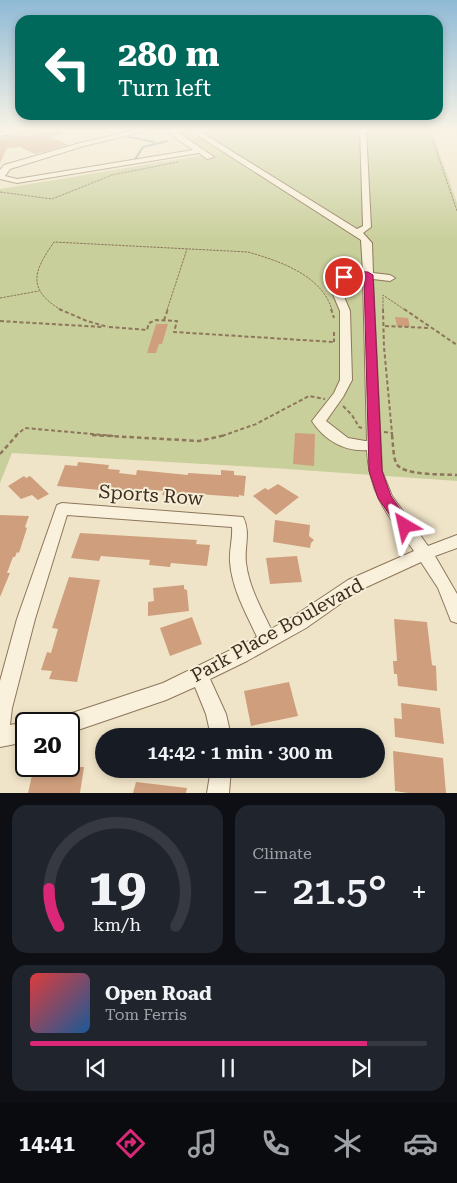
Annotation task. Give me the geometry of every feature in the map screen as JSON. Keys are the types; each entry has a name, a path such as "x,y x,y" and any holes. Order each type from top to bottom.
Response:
{"street":[{"path":"11,166 2,172 1,177 17,181 108,166"},
{"path":"249,166 357,233 367,243 375,471 385,498 425,553 446,588 457,615"},
{"path":"357,233 367,227 365,166"},
{"path":"374,445 355,446 336,439 319,420 334,402 346,380 339,342 345,311 337,292 344,277 350,274 390,278"},
{"name":"Sports Row","path":"0,730 2,708 26,619 62,509 238,521 241,529 237,561 242,586 268,640"},
{"name":"Park Place Boulevard","path":"80,720 166,691 300,622 354,585 425,553 457,541"},
{"path":"199,675 216,714 219,728"},
{"path":"0,737 15,734"},
{"path":"218,793 220,778"}],"path":[{"path":"0,192 52,200 68,191 112,175 160,166"},
{"path":"442,166 457,211"},
{"path":"0,196 4,192"},
{"path":"108,327 64,312 47,301 39,291 35,278 37,271 54,242 248,252 261,255 289,267 319,288 331,304 335,322"},
{"path":"164,320 187,249"},
{"path":"0,298 39,291"},
{"path":"457,345 383,295 384,347 396,462 400,468 411,472 457,474"},
{"path":"0,321 146,330 149,323 156,320 164,320 177,321 174,332 339,342"},
{"path":"384,326 432,328"},
{"path":"334,332 339,342"},
{"path":"0,454 9,448 21,430 25,428 75,434 198,441 218,438 270,419 309,396 316,396 334,402 348,409 359,427 392,433"}],"green space":[{"path":"138,166 444,166 457,203 457,481 12,453 0,483 0,189"}],"building":[{"path":"395,317 408,318 410,327 397,326"},
{"path":"156,324 168,324 162,344 159,344 156,353 147,353"},
{"path":"295,433 315,434 314,466 293,464"},
{"path":"78,462 109,465 108,469 120,470 119,473 136,475 137,470 188,475 188,473 221,475 221,470 234,471 234,475 246,476 244,496 198,494 197,499 162,495 164,491 143,489 142,494 57,486 65,465 77,466"},
{"path":"24,476 26,478 30,476 49,494 38,500 32,495 21,499 8,486"},
{"path":"278,484 299,497 276,515 253,496 265,488 268,490"},
{"path":"0,515 29,516 19,553 17,552 15,557 13,557 7,573 10,573 0,597"},
{"path":"275,520 310,525 309,536 314,540 310,548 273,542"},
{"path":"80,533 197,540 196,544 210,545 207,566 171,563 170,567 149,565 150,560 101,556 99,561 71,558"},
{"path":"297,556 302,582 270,584 266,558"},
{"path":"69,577 100,580 77,682 49,679 52,671 41,670 47,652 51,653 58,629 52,628"},
{"path":"184,585 184,589 187,590 189,611 148,616 148,602 154,601 153,588"},
{"path":"192,617 202,644 170,656 160,628"},
{"path":"394,619 427,622 432,665 436,666 437,691 398,686 397,674 394,674 393,661 397,661"},
{"path":"289,682 298,716 251,726 244,691"},
{"path":"401,703 440,708 444,744 395,737 394,718 402,719"},
{"path":"393,751 443,758 446,793 395,791"},
{"path":"80,767 84,767 80,793 28,793 32,777 80,777"},
{"path":"136,782 187,788 186,793 133,793"}],"route":[{"path":"344,277 350,274 368,275 375,471 385,498 405,526"}]}
